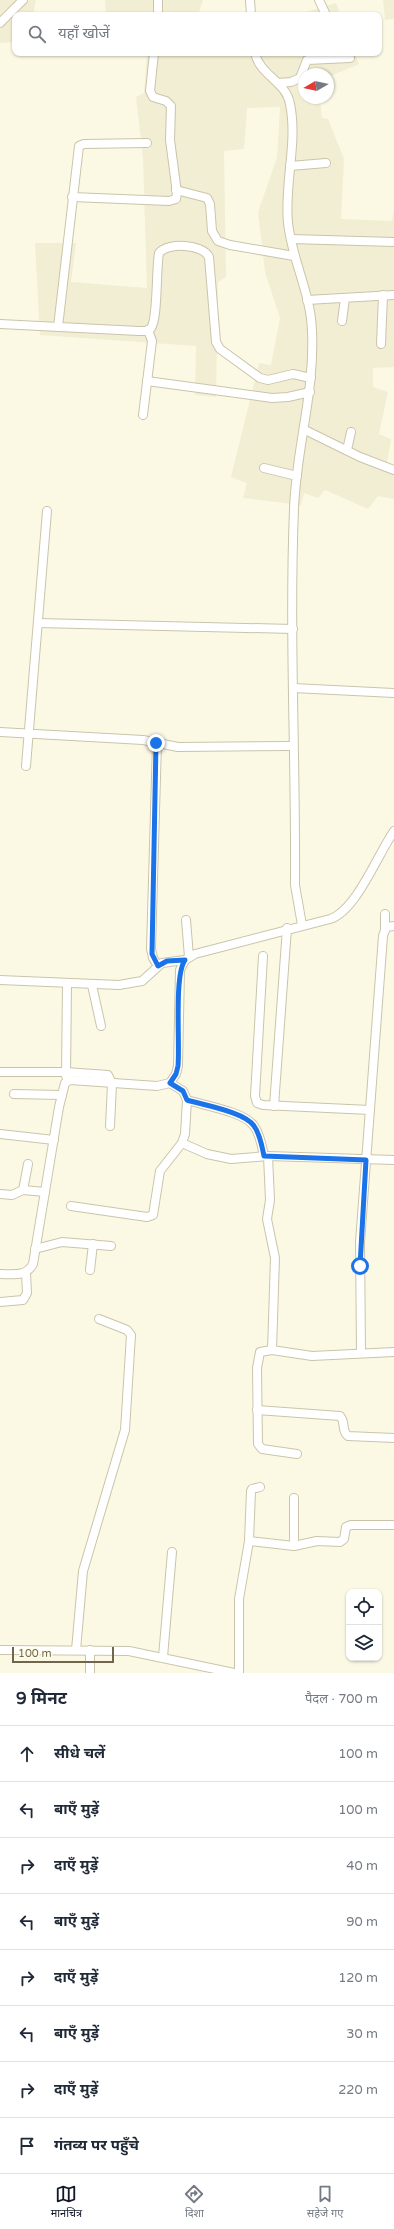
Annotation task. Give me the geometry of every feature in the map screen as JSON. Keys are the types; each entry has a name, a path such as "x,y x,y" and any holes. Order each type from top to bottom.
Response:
{"street":[{"path":"0,24 23,0"},
{"path":"158,0 158,12"},
{"path":"250,0 251,12"},
{"path":"319,0 325,12"},
{"path":"72,197 169,202 176,199 170,140 171,106 166,101 153,97 150,91 154,56"},
{"path":"256,56 260,67 287,94 291,108 290,166 287,200 294,256 307,300 312,331 310,392 305,430 296,476 292,563 295,885 302,925"},
{"path":"278,84 292,82 300,78 307,60 350,58"},
{"path":"58,327 79,145 147,143"},
{"path":"290,166 326,163"},
{"path":"176,190 207,198 210,204 212,232 218,241 230,245 294,256"},
{"path":"291,239 394,242"},
{"path":"0,324 148,330 152,326 155,310 159,253 168,247 200,249 209,257 213,332 218,346 260,378 268,380 293,374 311,378"},
{"path":"381,344 384,295"},
{"path":"307,300 394,295"},
{"path":"342,321 345,298"},
{"path":"143,415 152,341 148,330"},
{"path":"147,381 272,398 288,397 310,392"},
{"path":"305,430 394,470"},
{"path":"347,450 351,432"},
{"path":"264,468 296,476"},
{"path":"26,766 47,511"},
{"path":"38,623 293,629"},
{"path":"293,688 394,693"},
{"path":"0,732 131,739 178,747 293,746"},
{"path":"156,743 151,949 153,958 158,966"},
{"path":"0,980 92,985 119,985 142,981 158,966 167,961 187,958 287,928 337,917 346,909 390,843 394,831"},
{"path":"361,1352 360,1266 366,1160 385,930 385,914"},
{"path":"67,1081 112,1084 131,1083 157,1086 170,1083 176,1074 178,1066 179,979 182,964 187,958 186,920"},
{"path":"385,930 394,926"},
{"path":"274,1106 287,928"},
{"path":"263,956 255,1096 259,1104 370,1110"},
{"path":"0,1302 23,1300 27,1292 26,1273 33,1264 62,1095 67,1081 67,984"},
{"path":"92,985 100,1026"},
{"path":"0,1072 66,1072 106,1074 110,1076 112,1084 110,1126"},
{"path":"72,1206 151,1217 160,1171 164,1163 182,1143 187,1100 183,1091 170,1083"},
{"path":"14,1094 62,1095"},
{"path":"187,1100 229,1112 250,1121 256,1130 266,1156 270,1200 267,1219 276,1258 272,1350"},
{"path":"0,1134 54,1140"},
{"path":"182,1143 207,1154 224,1158 243,1159 266,1156 394,1160"},
{"path":"23,1190 28,1164"},
{"path":"0,1194 12,1195 23,1190 45,1192"},
{"path":"35,1249 62,1242 111,1246"},
{"path":"90,1270 93,1244"},
{"path":"0,1274 26,1273"},
{"path":"76,1650 83,1571 122,1444 128,1406 131,1335 122,1327 99,1319"},
{"path":"297,1454 265,1450 258,1446 257,1410 259,1353 262,1350 272,1350 312,1356 361,1352 394,1352"},
{"path":"257,1410 340,1416 343,1420 345,1434 348,1436 394,1438"},
{"path":"239,1673 239,1599 249,1541 251,1491 252,1488 260,1487"},
{"path":"294,1498 294,1546"},
{"path":"249,1541 294,1546 317,1541 342,1541 345,1537 345,1530 351,1525 394,1525"},
{"path":"163,1656 172,1552"},
{"path":"0,1650 129,1651 163,1656 234,1673"},
{"path":"90,1650 90,1673"}],"shaded area":[{"path":"0,0 36,0 34,12 12,12 12,42 0,43"},
{"path":"105,0 203,0 199,12 106,12"},
{"path":"383,0 394,0 394,19 385,20"},
{"path":"336,3 340,12 306,12"},
{"path":"147,56 356,56 359,64 334,74 334,68 298,68 298,104 321,104 322,118 328,119 344,159 341,219 392,221 394,210 394,367 373,368 373,387 388,392 379,434 391,439 387,463 394,465 394,499 378,496 368,509 325,490 318,498 304,493 301,505 243,498 247,483 231,477 259,363 271,365 280,318 265,272 258,212 277,158 280,107 247,108 244,149 224,151 226,277 218,282 216,397 195,395 196,346 40,335 35,243 76,243 71,282 147,288 143,158 136,97 144,93"}],"route":[{"path":"156,743 151,949 153,958 158,966 167,961 185,960 180,970 179,979 178,1066 174,1080 170,1083 183,1091 187,1100 241,1116 250,1121 256,1130 264,1156 366,1160 360,1242 360,1266"}]}
